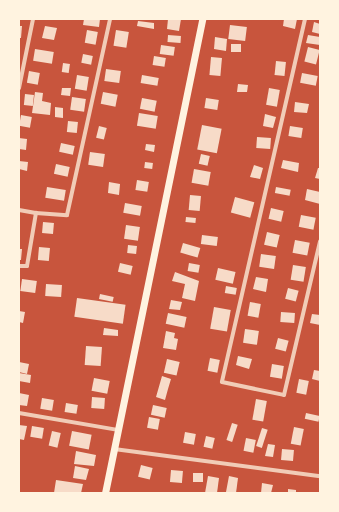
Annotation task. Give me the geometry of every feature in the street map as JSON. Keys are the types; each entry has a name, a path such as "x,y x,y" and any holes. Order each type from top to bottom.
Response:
{"main road":[{"path":"106,493 202,19"}],"street":[{"path":"19,88 33,19"},
{"path":"19,210 36,213 67,215 110,19"},
{"path":"305,19 222,382 284,395 320,241"},
{"path":"19,266 27,266 36,213"},
{"path":"19,413 118,430"},
{"path":"114,449 320,476"}],"building":[{"path":"84,19 100,19 99,27 83,25"},
{"path":"168,19 181,19 179,31 167,29"},
{"path":"284,19 297,19 295,29 283,26"},
{"path":"138,21 154,23 154,29 137,26"},
{"path":"314,22 320,24 320,34 312,32"},
{"path":"230,25 247,27 245,41 228,39"},
{"path":"19,26 22,26 21,38 19,38"},
{"path":"45,26 57,28 54,40 42,38"},
{"path":"87,30 98,32 96,45 85,43"},
{"path":"116,30 129,32 126,48 113,46"},
{"path":"168,35 181,36 180,43 168,42"},
{"path":"308,35 320,37 320,45 306,43"},
{"path":"215,37 227,39 226,51 214,49"},
{"path":"231,44 241,44 241,52 231,52"},
{"path":"161,45 175,47 174,56 160,54"},
{"path":"308,47 320,50 316,64 304,62"},
{"path":"35,49 54,52 52,64 33,61"},
{"path":"83,54 93,56 91,65 81,63"},
{"path":"154,56 166,58 164,67 153,65"},
{"path":"211,57 222,58 220,76 209,75"},
{"path":"276,61 286,62 284,76 275,75"},
{"path":"63,63 70,64 69,73 62,72"},
{"path":"106,69 121,71 119,83 104,81"},
{"path":"29,71 40,73 38,85 27,83"},
{"path":"302,73 318,76 316,86 300,83"},
{"path":"77,75 89,77 87,91 75,89"},
{"path":"142,75 159,78 157,86 141,83"},
{"path":"238,84 248,85 247,92 237,92"},
{"path":"62,88 71,88 70,96 61,95"},
{"path":"269,88 280,90 277,107 266,105"},
{"path":"35,92 43,93 42,101 51,103 50,115 32,113"},
{"path":"103,92 118,95 115,107 101,104"},
{"path":"25,94 34,95 33,106 24,105"},
{"path":"72,97 86,99 84,112 70,110"},
{"path":"142,98 157,101 155,112 140,109"},
{"path":"206,98 219,100 217,110 204,108"},
{"path":"295,102 309,104 307,113 294,112"},
{"path":"55,107 63,108 63,118 55,117"},
{"path":"139,113 158,116 156,129 137,126"},
{"path":"265,114 276,117 273,128 263,126"},
{"path":"21,115 32,117 30,128 19,126"},
{"path":"68,121 78,122 77,133 67,132"},
{"path":"202,125 222,129 217,153 197,150"},
{"path":"99,126 107,128 104,140 96,138"},
{"path":"290,126 303,128 301,138 288,136"},
{"path":"257,137 271,138 270,149 256,148"},
{"path":"19,138 27,139 26,150 19,149"},
{"path":"61,143 75,146 73,155 59,152"},
{"path":"146,144 155,145 154,152 145,150"},
{"path":"90,152 105,154 103,167 88,165"},
{"path":"201,154 210,156 208,166 199,164"},
{"path":"283,160 299,163 298,172 281,168"},
{"path":"19,161 28,162 27,171 19,169"},
{"path":"145,162 153,163 152,169 144,168"},
{"path":"56,164 70,167 68,177 54,174"},
{"path":"254,165 263,168 260,179 250,177"},
{"path":"318,168 320,168 320,179 315,178"},
{"path":"194,169 211,172 208,186 192,183"},
{"path":"137,180 149,182 147,192 135,190"},
{"path":"109,182 120,184 119,195 108,193"},
{"path":"47,187 66,190 64,201 45,198"},
{"path":"276,187 291,190 290,196 275,193"},
{"path":"307,189 320,192 320,204 305,200"},
{"path":"190,195 201,196 200,211 189,210"},
{"path":"235,197 254,202 250,218 231,212"},
{"path":"125,203 142,206 140,216 123,213"},
{"path":"271,208 284,211 281,222 269,219"},
{"path":"301,215 316,218 313,230 299,227"},
{"path":"186,217 196,218 195,223 185,222"},
{"path":"43,222 54,223 53,234 42,233"},
{"path":"126,225 140,227 138,241 124,239"},
{"path":"267,232 280,235 277,248 264,245"},
{"path":"202,235 218,237 217,246 201,244"},
{"path":"295,240 310,243 307,256 293,253"},
{"path":"183,243 200,248 198,258 180,253"},
{"path":"128,245 137,246 136,254 127,253"},
{"path":"39,247 50,248 49,261 38,260"},
{"path":"19,249 22,249 21,260 19,260"},
{"path":"261,254 276,256 274,269 259,267"},
{"path":"120,263 133,266 131,275 118,272"},
{"path":"189,263 200,265 198,273 188,271"},
{"path":"293,265 306,267 303,282 291,280"},
{"path":"218,268 236,272 233,284 215,280"},
{"path":"175,272 199,281 195,301 182,298 185,284 172,281"},
{"path":"256,277 268,279 266,292 253,289"},
{"path":"22,279 37,281 35,293 20,291"},
{"path":"46,284 62,285 61,297 45,296"},
{"path":"226,286 237,288 236,295 225,293"},
{"path":"288,288 299,291 296,301 285,299"},
{"path":"100,294 114,297 113,302 99,299"},
{"path":"77,298 126,305 123,324 74,317"},
{"path":"171,300 182,302 180,310 169,309"},
{"path":"250,302 261,304 258,318 248,316"},
{"path":"214,307 231,310 227,332 210,329"},
{"path":"19,311 25,312 23,323 19,322"},
{"path":"281,312 295,313 294,323 280,322"},
{"path":"168,313 187,317 184,328 166,324"},
{"path":"312,314 320,315 320,325 310,323"},
{"path":"104,328 118,330 118,336 103,335"},
{"path":"245,329 259,331 257,345 243,343"},
{"path":"166,331 175,333 174,338 178,339 176,350 163,348"},
{"path":"278,338 289,341 286,351 275,349"},
{"path":"86,346 102,347 101,366 85,365"},
{"path":"238,356 252,359 249,369 236,365"},
{"path":"210,358 220,360 217,373 208,371"},
{"path":"167,359 180,362 177,376 164,373"},
{"path":"19,362 29,364 27,374 19,372"},
{"path":"272,364 284,366 282,379 270,377"},
{"path":"314,370 320,371 320,381 312,379"},
{"path":"19,373 31,375 30,383 19,381"},
{"path":"162,376 171,379 165,400 156,397"},
{"path":"94,378 110,381 107,394 92,391"},
{"path":"299,379 309,381 306,395 296,393"},
{"path":"19,393 29,395 27,406 19,405"},
{"path":"92,397 105,398 104,409 91,408"},
{"path":"42,398 54,400 52,411 40,409"},
{"path":"256,399 267,401 263,422 252,420"},
{"path":"66,403 78,405 76,414 65,412"},
{"path":"153,405 167,408 165,418 151,415"},
{"path":"306,413 320,416 318,422 305,419"},
{"path":"149,417 160,419 158,430 147,428"},
{"path":"232,423 238,425 232,442 226,440"},
{"path":"19,425 27,426 24,440 19,439"},
{"path":"32,426 44,428 42,439 30,437"},
{"path":"294,427 304,429 301,446 291,444"},
{"path":"262,428 268,430 262,448 256,446"},
{"path":"52,431 61,433 57,448 49,446"},
{"path":"72,431 92,435 89,450 69,446"},
{"path":"185,432 196,434 194,445 183,443"},
{"path":"206,436 215,438 212,449 204,447"},
{"path":"246,438 256,440 253,453 244,451"},
{"path":"268,444 275,445 273,457 265,456"},
{"path":"282,449 294,450 293,461 281,460"},
{"path":"76,451 96,455 94,466 74,464"},
{"path":"141,465 153,468 150,480 138,477"},
{"path":"75,466 89,469 86,480 73,478"},
{"path":"171,470 183,471 182,483 170,482"},
{"path":"193,473 203,473 203,482 193,482"},
{"path":"208,476 219,478 217,493 205,493"},
{"path":"229,476 238,478 236,493 226,492"},
{"path":"56,480 83,484 81,493 54,493"},
{"path":"262,483 273,485 271,493 261,493"},
{"path":"288,489 296,490 296,493 288,493"}]}
